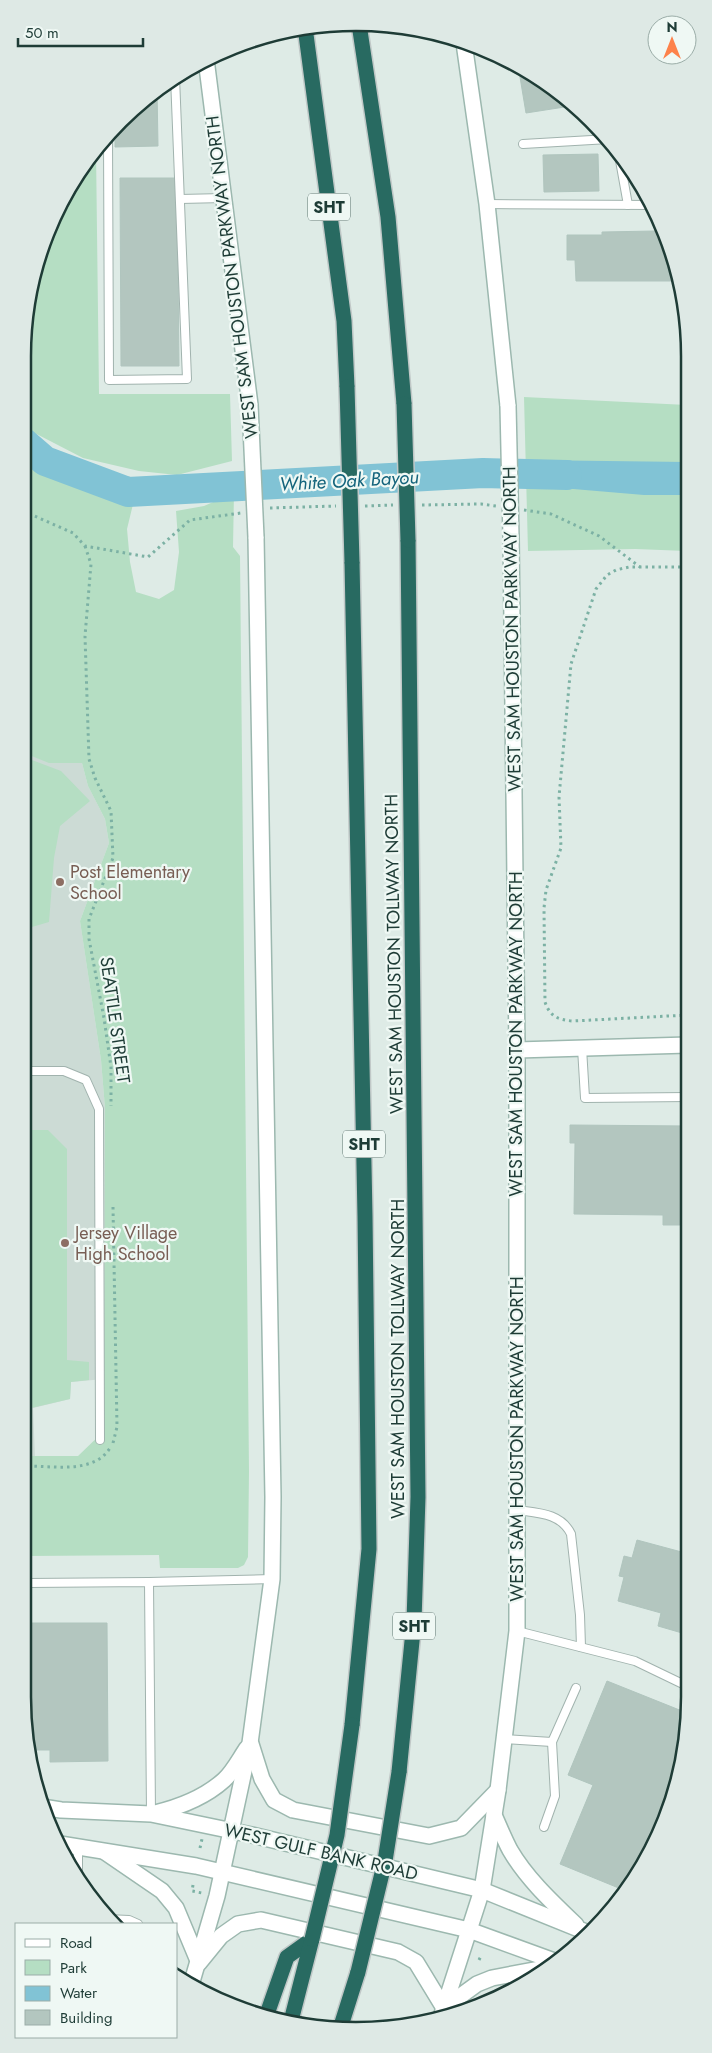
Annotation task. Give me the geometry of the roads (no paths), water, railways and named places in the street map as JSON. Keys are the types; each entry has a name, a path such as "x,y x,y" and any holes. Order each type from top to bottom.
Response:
{"highway":[{"name":"WEST SAM HOUSTON TOLLWAY NORTH","path":"343,2021 379,1892 391,1831 399,1772 414,1621 418,1497 408,540 404,404 388,217 360,31"},
{"name":"WEST SAM HOUSTON TOLLWAY NORTH","path":"292,2016 337,1835 352,1725 369,1539 366,1226 347,387 344,321 306,35"},
{"path":"268,2010 286,1957 312,1940"}],"main road":[{"name":"WEST SAM HOUSTON PARKWAY NORTH","path":"443,2010 482,1890 498,1790 517,1631 517,1050 508,406 487,204 465,50"},
{"name":"WEST SAM HOUSTON PARKWAY NORTH","path":"194,1978 233,1831 250,1743 272,1579 273,1497 256,537 250,405 207,68"},
{"path":"517,1050 681,1045"},
{"path":"250,1743 262,1779 274,1800 293,1810 429,1836 460,1828 498,1790"},
{"path":"151,1814 180,1807 225,1779 250,1743"},
{"name":"WEST GULF BANK ROAD","path":"51,1808 151,1814 233,1831 482,1890 582,1930"},
{"path":"494,1815 509,1848 520,1865 536,1885 583,1929"},
{"path":"67,1845 223,1872 468,1930 548,1959"},
{"path":"100,1850 162,1892 176,1908 199,1963 221,1936 238,1924 261,1920 398,1952 416,1962 440,2011"},
{"path":"448,2008 477,1984 492,1978 530,1971"}],"lane":[{"path":"108,147 109,380 187,379 175,86"},
{"path":"523,144 598,140"},
{"path":"623,171 628,205"},
{"path":"180,199 224,198"},
{"path":"487,204 643,205"},
{"path":"582,1048 585,1098 681,1097"},
{"path":"31,1071 64,1071 86,1080 99,1109 100,1440"},
{"path":"517,1510 555,1518 566,1525 571,1534 580,1616 581,1647"},
{"path":"31,1583 272,1579"},
{"path":"149,1582 151,1814"},
{"path":"517,1631 635,1661 681,1683"},
{"path":"544,1827 555,1796 552,1742 576,1688"},
{"path":"504,1740 552,1742"},
{"path":"78,1846 78,1864"},
{"path":"119,1920 129,1920 136,1923"}],"water":[{"path":"526,460 681,462 681,495 644,495 526,485"}],"waterway":[{"name":"White Oak Bayou","path":"31,449 45,461 128,492 483,473 567,475"}],"place":[{"name":"Post Elementary School","path":"60,882"},
{"name":"Jersey Village High School","path":"65,1243"}]}
